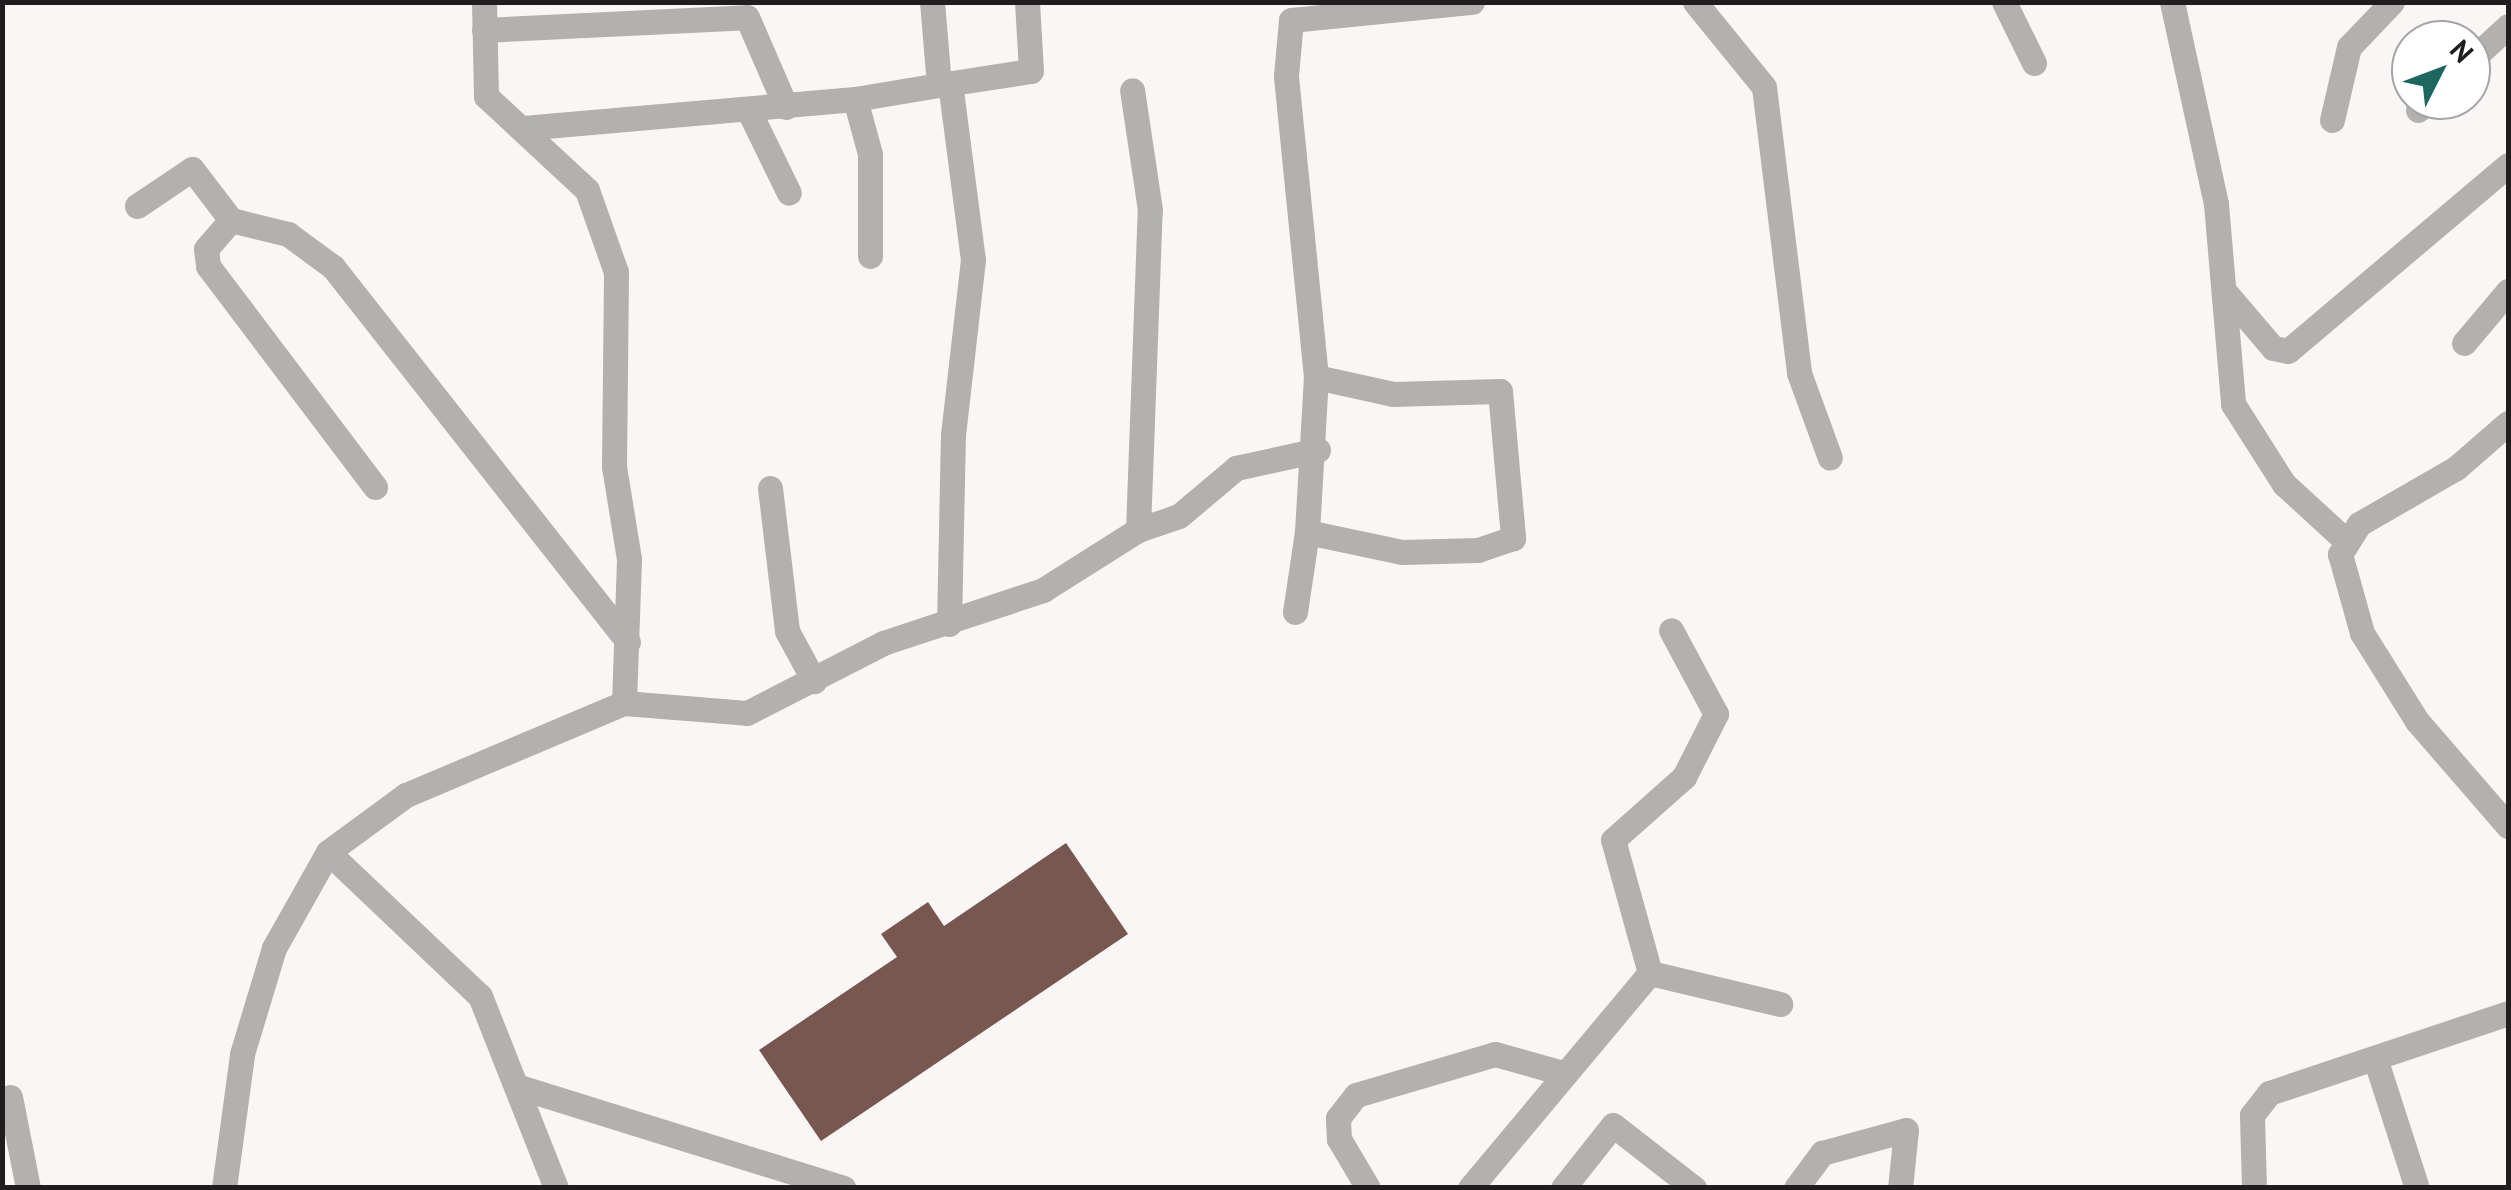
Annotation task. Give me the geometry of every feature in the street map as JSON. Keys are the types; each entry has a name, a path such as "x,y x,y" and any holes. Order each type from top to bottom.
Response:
{"street":[{"path":"484,2 486,96 588,190 616,272 614,466 628,559 624,703"},
{"path":"932,2 973,260 953,435 948,624"},
{"path":"523,128 786,107 1031,70 1027,2"},
{"path":"1295,612 1318,450 1316,377 1286,76 1291,11 1472,2"},
{"path":"1695,2 1764,88 1799,372 1830,458"},
{"path":"2004,2 2034,63"},
{"path":"2172,2 2226,294 2239,418 2284,484 2344,539 2345,586 2362,633 2417,721 2508,826"},
{"path":"2332,120 2349,46 2392,2"},
{"path":"484,30 748,17 786,107"},
{"path":"1132,90 1150,210 1138,530"},
{"path":"856,98 870,154 870,256"},
{"path":"748,110 789,193"},
{"path":"2226,294 2272,348 2288,351 2508,164"},
{"path":"137,206 192,168 231,220 288,234 333,267 628,642"},
{"path":"231,220 206,249 208,266 375,487"},
{"path":"2464,343 2508,291"},
{"path":"1307,532 1402,552 1505,545 1517,526 1500,391 1393,394 1316,377"},
{"path":"2344,539 2508,424"},
{"path":"224,1188 258,1001 288,918 328,852 406,795 624,703 747,713 884,643 1043,590 1138,530 1178,516 1236,468 1318,450"},
{"path":"770,488 787,631 814,681"},
{"path":"1650,973 1613,840 1684,777 1716,714 1671,630"},
{"path":"328,852 480,996 556,1188"},
{"path":"1650,973 1780,1004"},
{"path":"1470,1188 1559,1072 1650,973"},
{"path":"2254,1188 2252,1115 2270,1093 2508,1013"},
{"path":"1368,1188 1340,1140 1338,1118 1356,1094 1495,1054 1559,1072"},
{"path":"2375,1058 2416,1185"},
{"path":"516,1086 844,1188"},
{"path":"10,1096 28,1188"},
{"path":"1562,1188 1612,1124 1694,1188"},
{"path":"1796,1188 1822,1153 1906,1130 1900,1188"}],"building":[{"path":"1066,843 1128,934 821,1141 759,1050 897,957 881,934 928,902 944,926"}]}
